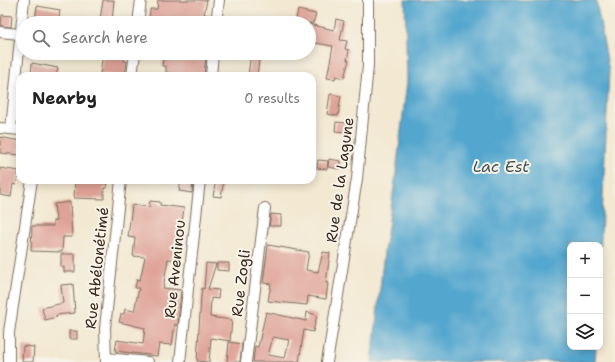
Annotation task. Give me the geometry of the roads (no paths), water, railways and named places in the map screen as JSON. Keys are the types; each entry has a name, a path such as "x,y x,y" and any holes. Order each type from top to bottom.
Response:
{"street":[{"path":"22,16 24,0"},
{"path":"139,16 141,0"},
{"path":"217,16 219,0"},
{"name":"Rue de la Lagune","path":"327,362 357,179 368,66 368,0"},
{"path":"0,32 16,34"},
{"path":"17,72 18,60"},
{"path":"133,72 134,60"},
{"path":"211,72 212,60"},
{"path":"0,128 15,130 16,106"},
{"path":"9,362 4,330 31,184"},
{"name":"Rue Abélonétimé","path":"106,360 105,328 121,184"},
{"name":"Rue Aveninou","path":"180,362 200,184"},
{"name":"Rue Zogli","path":"246,362 265,208"},
{"path":"106,360 148,362"}],"water":[{"name":"Lac Est","path":"405,0 596,0 609,72 601,242 567,242 567,350 596,350 595,362 372,362 384,252 395,181 407,81"}]}
